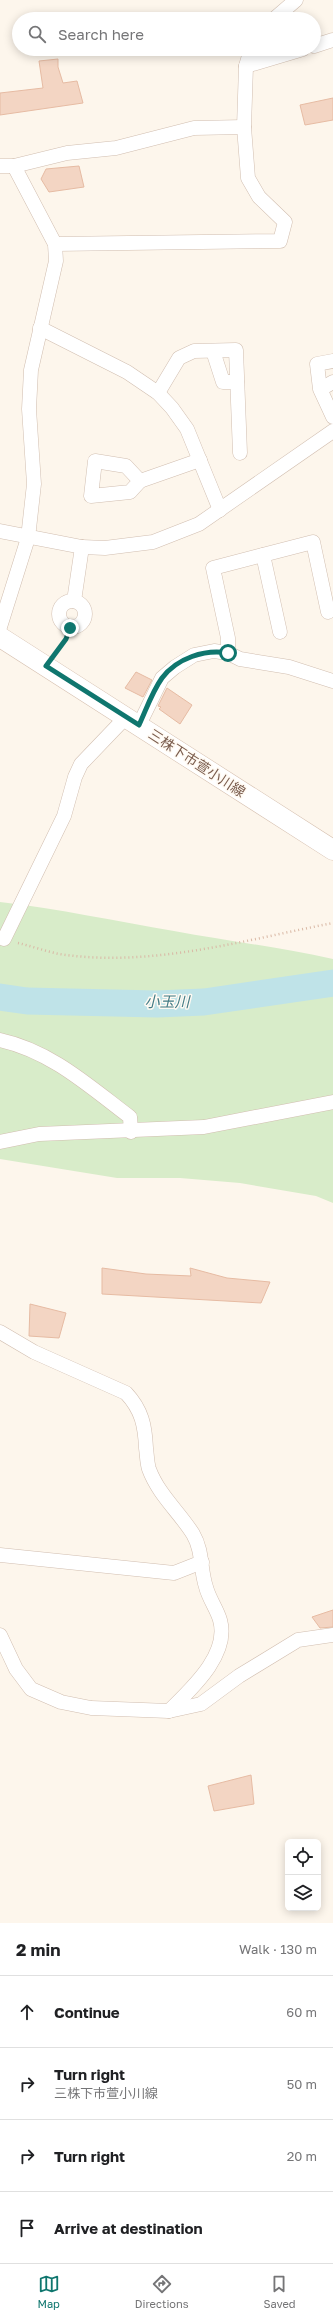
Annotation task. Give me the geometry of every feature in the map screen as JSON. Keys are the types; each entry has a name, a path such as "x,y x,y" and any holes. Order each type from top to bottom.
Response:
{"main road":[{"name":"三株下市萱小川線","path":"0,637 333,850"}],"street":[{"path":"282,12 296,0"},
{"path":"321,44 333,40"},
{"path":"55,244 280,241 285,222 259,197 248,178 244,127 246,66 249,56"},
{"path":"246,66 280,56"},
{"path":"0,166 14,166 67,153 116,148 194,128 244,127"},
{"path":"0,627 28,538 34,484 29,409 31,370 56,261 55,244 14,166"},
{"path":"40,328 127,372 158,393 172,408 187,429 220,510"},
{"path":"212,350 224,382 237,382"},
{"path":"158,393 179,358 194,351 236,350 240,453"},
{"path":"333,361 317,364 321,390 333,417"},
{"path":"321,390 333,382"},
{"path":"0,531 28,538 82,547 105,548 153,542 199,524 333,432"},
{"path":"140,481 200,460"},
{"path":"228,653 228,638 213,568 313,542 328,612"},
{"path":"70,628 60,620 59,610 65,603 74,601 82,547"},
{"path":"262,555 280,632"},
{"path":"4,939 64,816 75,777 81,764 132,721 162,678 175,667 194,655 214,650 228,653 240,659 289,667 333,681"},
{"path":"0,1040 36,1053 65,1068 130,1117 131,1132"},
{"path":"0,1142 39,1134 131,1132 204,1127 333,1102"},
{"path":"0,1332 34,1352 126,1393 136,1404 145,1425 149,1469 158,1486 193,1535 199,1546 206,1587 220,1621 220,1636 215,1655 205,1675 169,1711"},
{"path":"0,1554 174,1573 202,1562"},
{"path":"0,1635 16,1669 31,1689 61,1702 91,1708 169,1711 201,1704 239,1676 298,1640 333,1635"}],"path":[{"path":"46,666 66,639 70,628"},
{"path":"4,939 59,954 122,957 172,955 333,923"}],"green space":[{"path":"0,902 66,912 333,959 333,1203 316,1196 240,1183 180,1178 117,1178 0,1159"}],"building":[{"path":"58,59 58,67 63,83 77,81 83,103 0,115 0,93 43,88 39,61"},
{"path":"333,98 333,120 305,125 300,105"},
{"path":"79,166 84,187 49,192 41,179 46,169"},
{"path":"136,672 152,680 143,697 125,688"},
{"path":"167,688 192,705 180,724 159,709 161,707 158,706"},
{"path":"102,1268 146,1274 191,1276 190,1268 227,1278 270,1282 261,1303 102,1294"},
{"path":"30,1304 66,1313 59,1338 29,1336"},
{"path":"333,1610 333,1627 320,1628 312,1617"},
{"path":"251,1775 254,1804 214,1811 208,1786"}],"waterway":[{"name":"小玉川","path":"0,997 27,1001 157,1004 204,1002 333,983"}],"route":[{"path":"70,628 66,639 46,666 139,725 162,678 175,667 194,655 214,650 228,653"}]}
